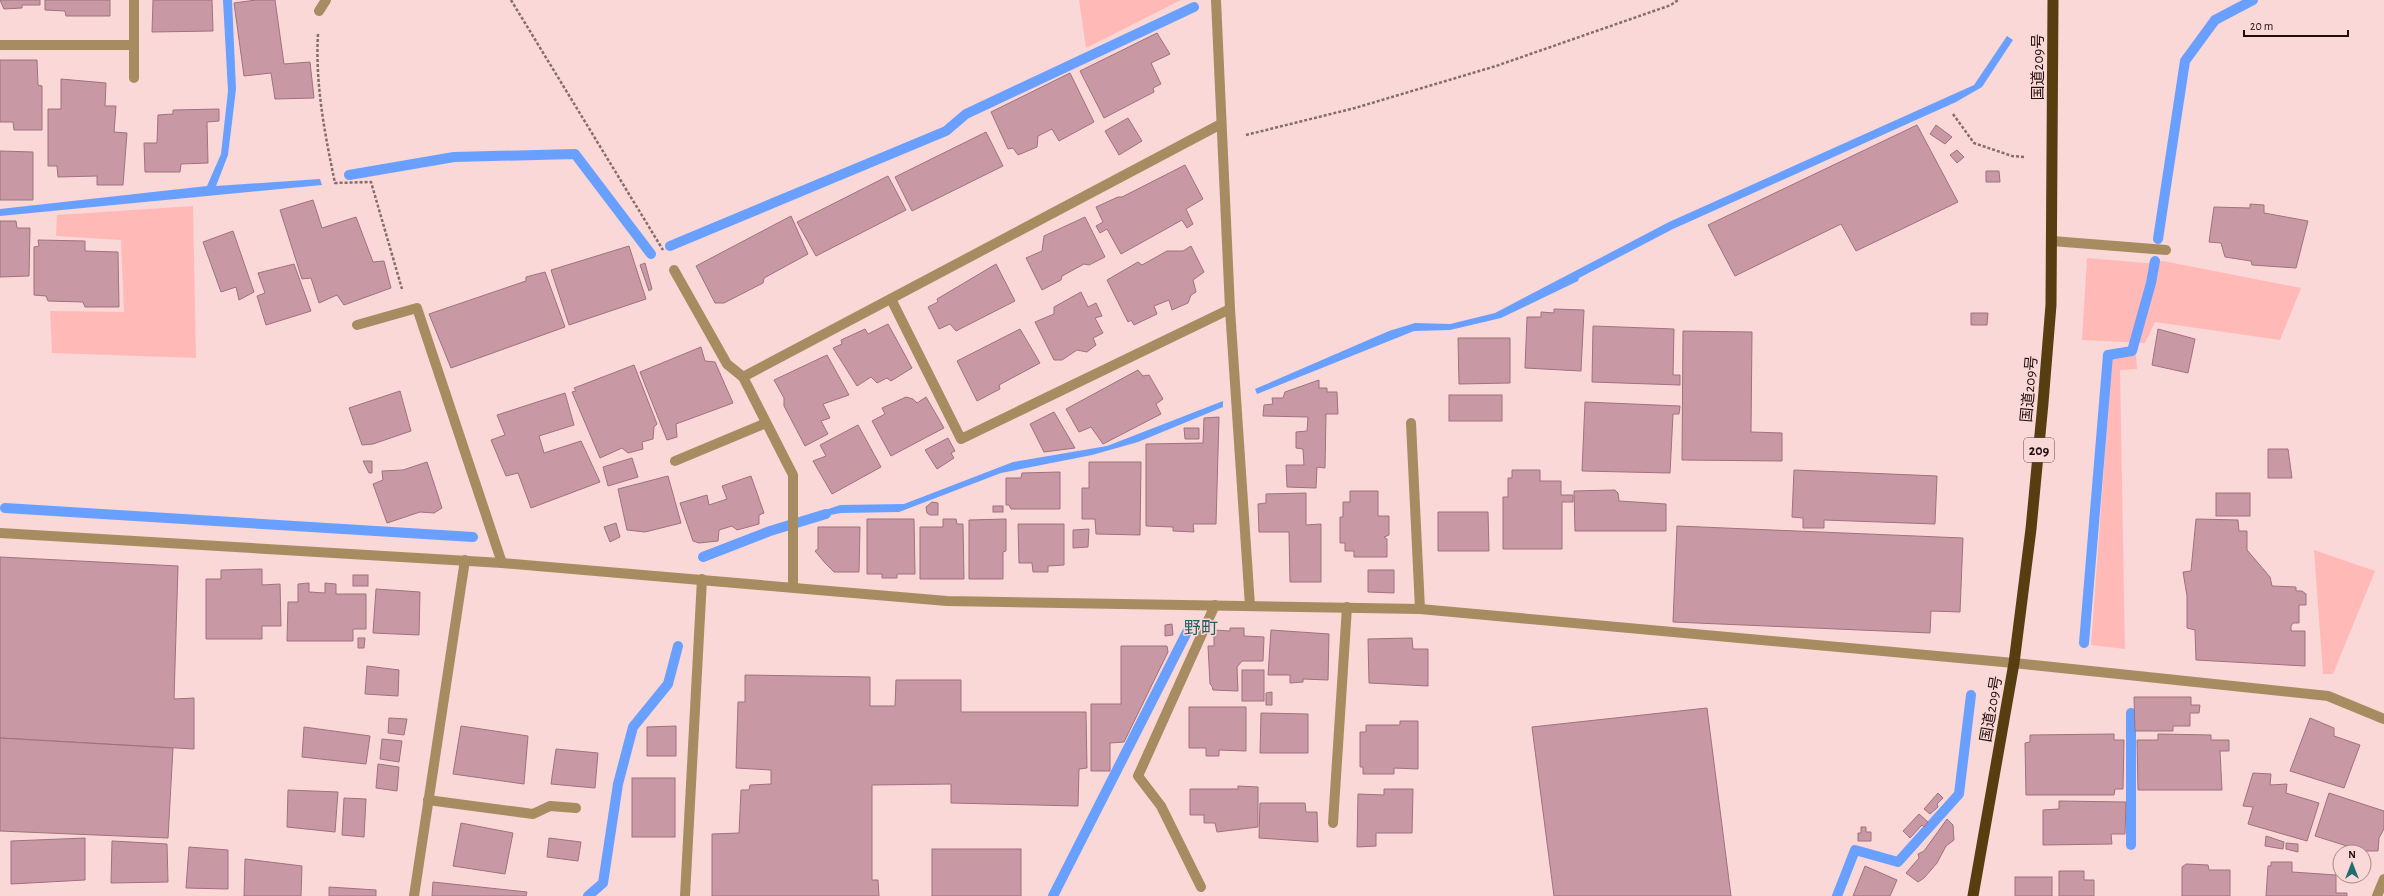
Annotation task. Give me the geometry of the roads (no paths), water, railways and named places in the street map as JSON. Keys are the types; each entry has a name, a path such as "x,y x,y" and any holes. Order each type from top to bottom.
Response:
{"highway":[{"name":"国道209号","path":"1973,896 2014,663 2031,529 2044,396 2051,304 2053,0"}],"street":[{"path":"134,0 134,78"},
{"path":"320,11 326,0"},
{"path":"1216,0 1230,309 1250,606"},
{"path":"0,44 134,45"},
{"path":"743,377 1221,124"},
{"path":"2052,241 2166,250"},
{"path":"674,270 727,364 743,377 793,475 793,587"},
{"path":"891,299 960,439 1230,309"},
{"path":"357,325 417,308 502,562"},
{"path":"674,461 766,423"},
{"path":"1411,423 1420,609"},
{"path":"0,533 502,562 947,601 1420,609 2014,663 2328,696 2384,719"},
{"path":"414,896 465,560"},
{"path":"685,896 702,579"},
{"path":"1201,887 1161,806 1138,776 1215,605"},
{"path":"1333,823 1347,607"},
{"path":"428,800 532,814 550,806 576,808"},
{"path":"2377,896 2384,880"}],"water":[{"path":"223,0 232,0 236,89 228,155 216,186 320,179 322,185 0,216 0,209 207,186 221,154 228,91"},
{"path":"2007,36 2013,40 1982,87 1956,102 1673,229 1579,278 1578,281 1501,318 1450,330 1414,331 1257,394 1255,389 1389,331 1415,323 1450,324 1495,313 1669,222 1974,85"},
{"path":"1223,401 1223,407 1138,442 1092,455 1001,473 899,512 841,513 830,515 818,520 813,518 814,514 840,505 904,504 1013,462 1107,446"}],"waterway":[{"path":"2158,239 2185,61 2215,20 2253,0"},
{"path":"670,246 946,131 966,114 1194,7"},
{"path":"349,175 454,157 575,154 651,254"},
{"path":"2084,643 2108,355 2132,351 2151,283 2155,261"},
{"path":"5,508 473,537"},
{"path":"703,557 770,531 826,514"},
{"path":"1053,896 1187,632"},
{"path":"588,896 603,883 618,784 633,727 668,684 678,646"},
{"path":"1837,896 1855,850 1898,862 1959,794 1971,695"},
{"path":"2131,713 2131,845"}],"district":[{"name":"野町","path":"1201,628"}]}
